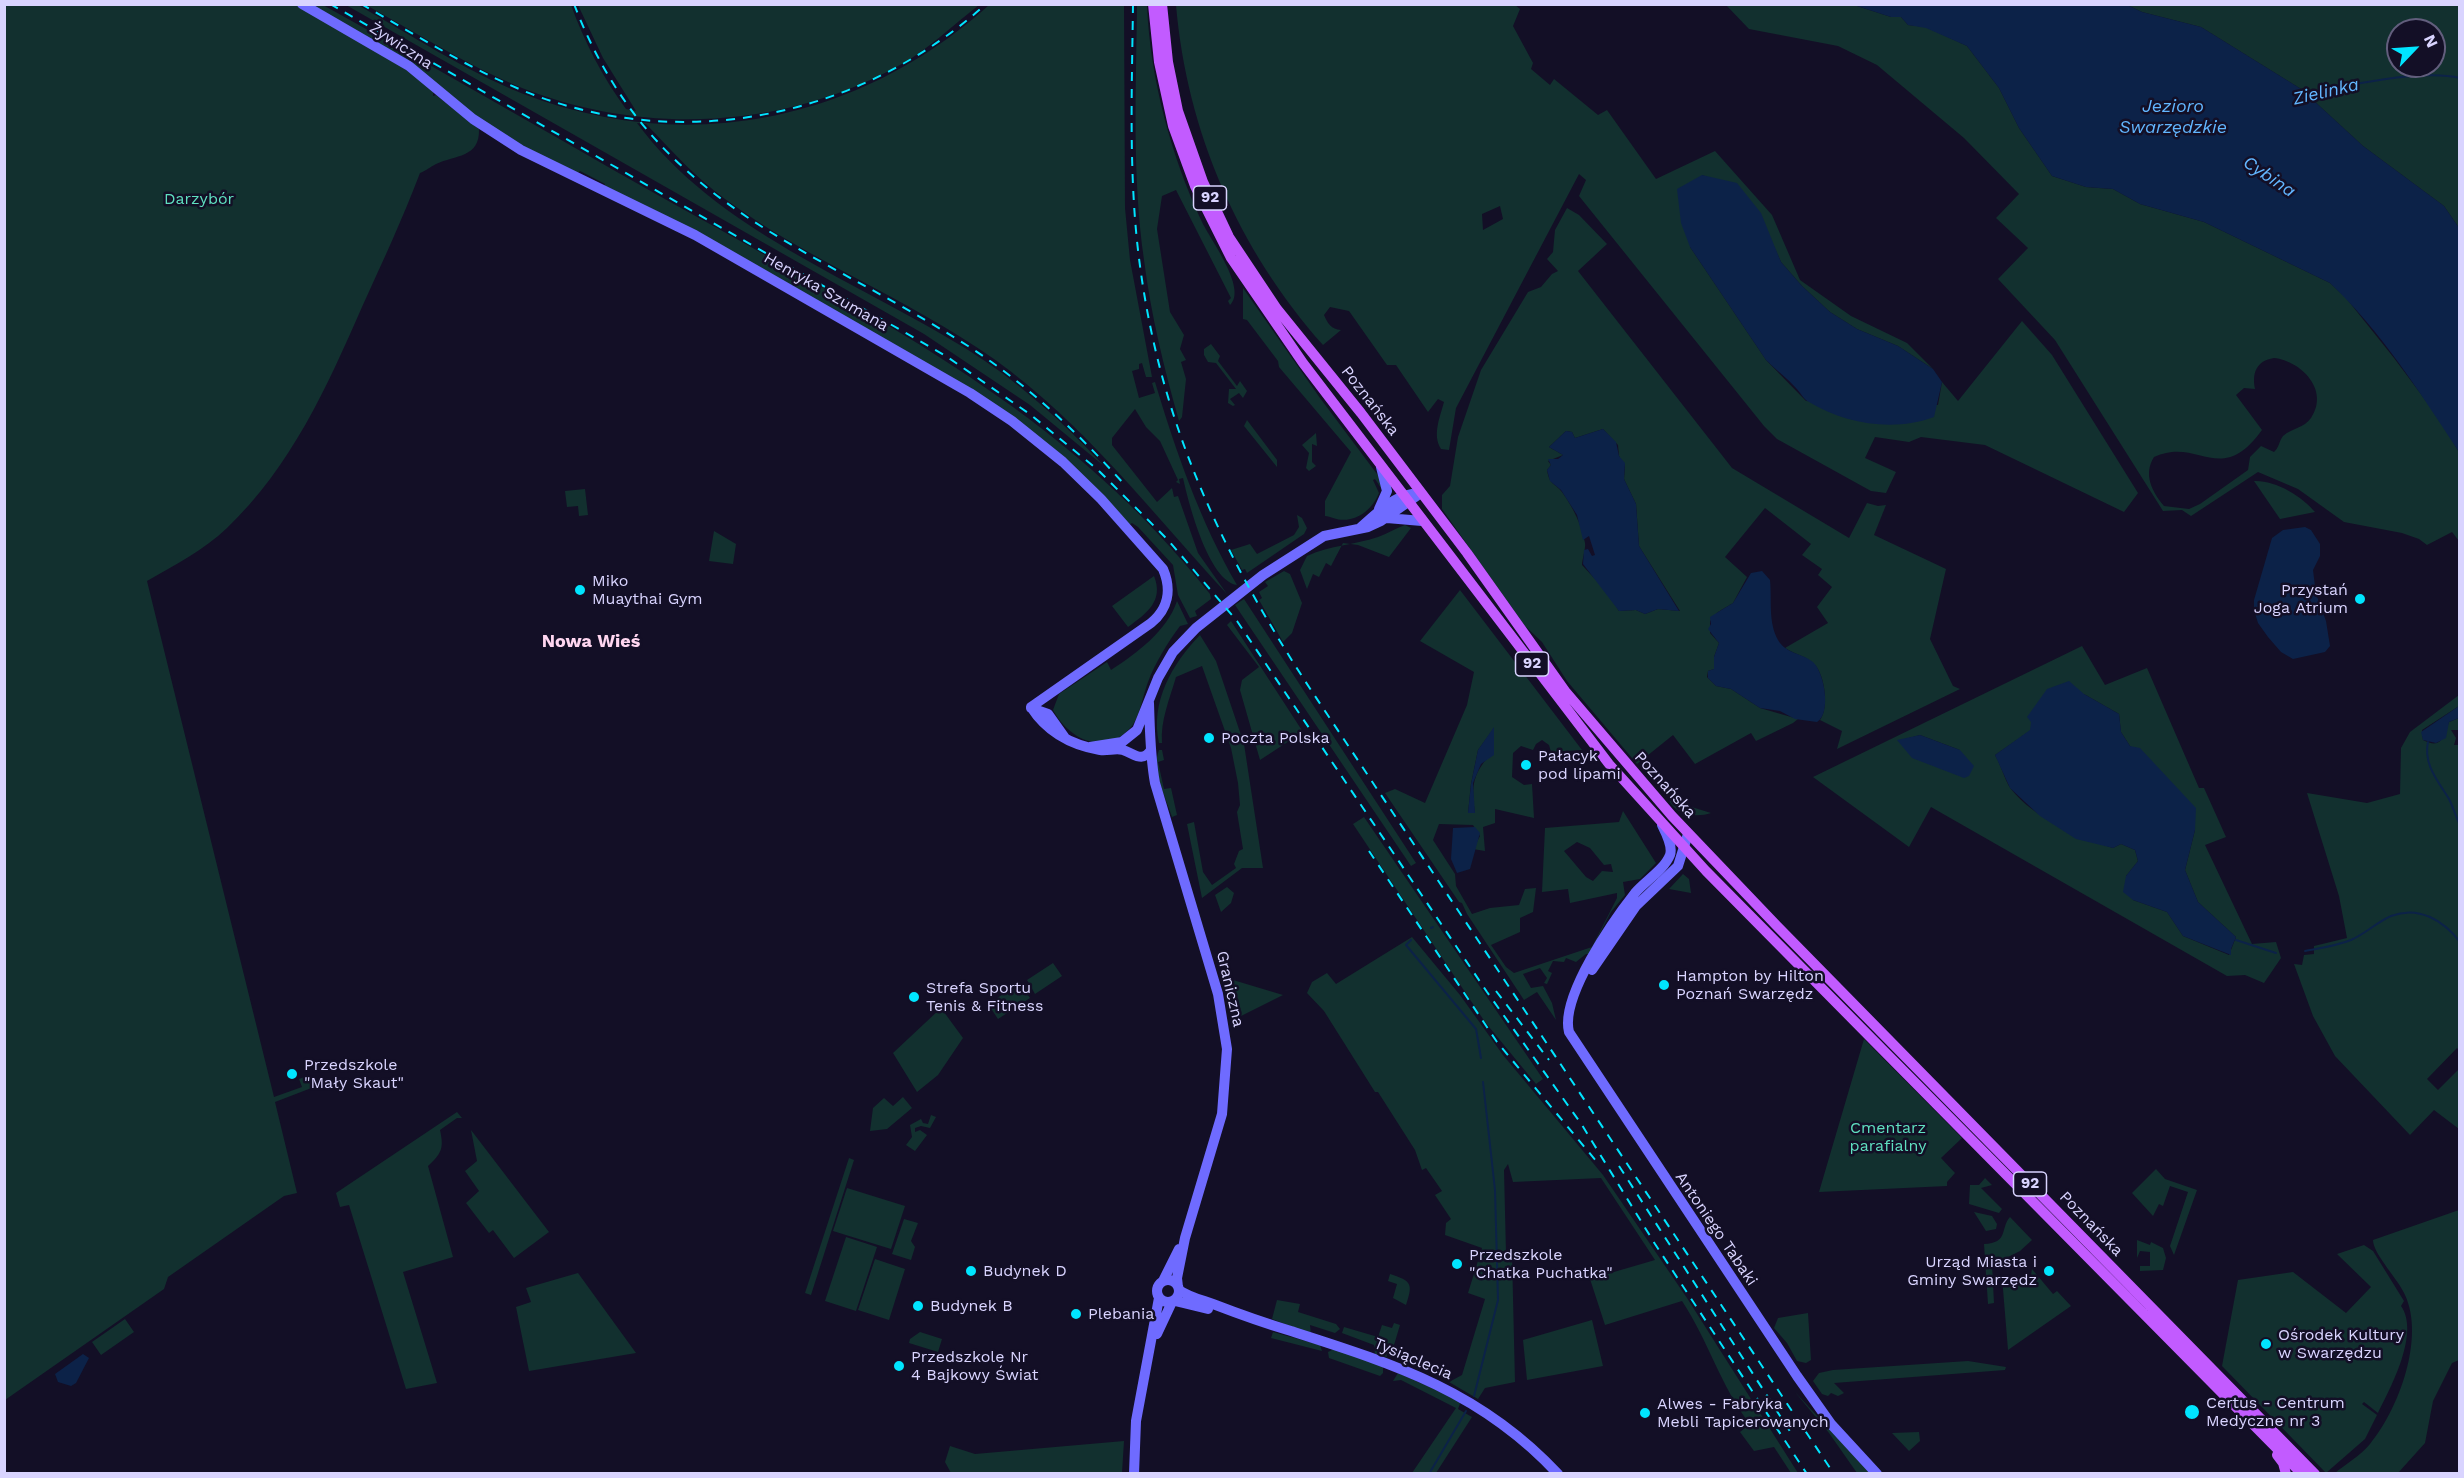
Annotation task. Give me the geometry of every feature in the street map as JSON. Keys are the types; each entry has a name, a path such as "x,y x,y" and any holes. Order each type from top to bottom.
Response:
{"main road":[{"name":"Poznańska","path":"1153,4 1159,62 1171,117 1189,173 1211,222 1261,303 1422,521 1603,756 1685,849 2302,1473"},
{"name":"Poznańska","path":"1162,4 1168,62 1178,111 1196,165 1222,224 1277,309 1361,413 1565,691 1689,834 2315,1473"},
{"path":"2266,1437 2283,1462 2286,1473"}],"street":[{"name":"Żywiczna","path":"302,4 409,66 448,100"},
{"name":"Henryka Szumana","path":"448,100 483,127 521,150 695,235 978,399 1063,462 1101,499 1163,569 1168,589 1166,604 1159,616 1031,707"},
{"path":"1358,529 1373,516 1385,500 1387,491 1381,466"},
{"path":"1373,516 1421,493"},
{"path":"1133,756 1126,747 1131,735 1149,703 1169,658 1185,638 1263,575 1307,545 1329,534 1358,529 1387,518 1406,499"},
{"path":"1387,518 1422,521"},
{"path":"1048,714 1050,694"},
{"path":"1031,707 1047,728 1066,739 1090,747 1122,750 1133,756 1143,757 1151,750 1149,703"},
{"path":"1031,707 1048,714 1066,739"},
{"path":"1090,747 1119,743 1131,735 1143,732 1150,738"},
{"name":"Graniczna","path":"1151,750 1155,783 1218,994 1227,1041 1222,1114 1185,1238 1177,1278 1179,1288"},
{"name":"Graniczna","path":"1133,756 1155,783"},
{"path":"1662,825 1670,846 1670,856"},
{"name":"Antoniego Tabaki","path":"1579,987 1636,906 1678,866 1689,834"},
{"name":"Antoniego Tabaki","path":"1685,849 1670,856 1631,898 1594,954 1568,1015 1568,1029 1575,1045 1809,1394 1844,1438 1877,1473"},
{"path":"1678,866 1701,865"},
{"name":"Graniczna","path":"1163,1281 1185,1238"},
{"path":"1134,1473 1136,1421 1152,1345 1159,1298 1157,1288 1163,1281 1172,1281 1179,1288 1152,1345"},
{"name":"Tysiąclecia","path":"1179,1288 1234,1314"},
{"path":"1159,1298 1163,1302 1174,1301"},
{"name":"Tysiąclecia","path":"1174,1301 1234,1314 1382,1360 1435,1383 1498,1421 1558,1473"}],"green space":[{"name":"Darzybór","path":"4,5 302,5 434,87 433,96 436,95 479,129 478,138 471,150 420,173 407,207 321,396 289,452 270,479 250,504 218,536 189,557 147,581 274,1097 302,1087 299,1079 309,1075 314,1087 275,1102 297,1193 284,1196 168,1277 164,1289 5,1400"},
{"path":"309,5 323,5 422,60 854,305 983,386 1044,430 1102,479 1158,533 1210,594 1211,599 1195,611 1197,616 1190,618 1178,595 1173,565 1138,527 1132,523 1129,525 1033,433 604,187 605,184 580,171 577,174 508,138"},
{"path":"346,5 358,5 458,63 521,93 583,112 645,123 707,124 768,117 827,101 884,77 938,45 989,5 1124,5 1125,208 1130,260 1152,377 1146,377 1142,363 1139,364 1139,369 1132,371 1139,398 1155,393 1152,383 1155,382 1171,434 1200,511 1237,585 1227,580 1209,557 1195,523 1183,478 1179,479 1180,484 1176,482 1178,480 1160,441 1146,427 1135,409 1112,438 1112,445 1157,502 1172,488 1174,497 1178,496 1198,553 1227,594 1116,470 1027,384 994,359 928,317 757,221 704,182 646,124 637,123 669,161 706,194 789,250 923,323 984,360 1038,402 1104,466 1030,405 924,334"},
{"path":"366,5 571,5 602,72 626,109 636,111 603,58 578,5 979,5 911,59 856,86 810,102 762,113 714,118 665,119 616,114 569,103 522,88 462,59"},
{"path":"1137,5 1147,5 1152,60 1164,116 1181,171 1202,222 1226,264 1234,288 1234,298 1230,305 1228,301 1231,298 1176,190 1162,196 1157,229 1170,312 1184,335 1180,349 1186,360 1181,362 1186,379 1182,417 1179,421 1154,321 1140,228 1136,133"},
{"path":"1176,5 1515,5 1520,9 1513,26 1533,63 1531,69 1550,85 1554,79 1598,115 1607,110 1656,179 1715,151 1772,215 1800,280 1851,316 1907,343 1933,369 1898,346 1857,329 1830,312 1781,262 1771,240 1710,178 1702,175 1690,247 1766,360 1806,401 1938,405 1942,382 1958,401 2022,321 2052,355 2138,493 2124,512 1985,445 1921,437 1909,442 1875,437 1865,458 1896,472 1886,493 1871,491 1777,439 1764,426 1579,196 1586,180 1579,174 1456,408 1449,450 1441,449 1437,432 1444,402 1438,399 1428,412 1396,365 1387,365 1349,311 1330,307 1324,315 1325,318 1332,327 1341,330 1323,345 1293,308 1266,269 1242,229 1222,187 1205,143 1182,52","holes":["1500,206 1503,219 1483,230 1482,214"]},
{"path":"1726,5 1854,5 1891,17 1901,17 1908,25 1926,27 1967,46 1999,88 2019,128 2052,176 2086,187 2113,189 2140,204 2204,222 2330,283 2346,298 2394,358 2438,417 2459,452 2459,541 2452,532 2427,545 2419,539 2402,533 2344,522 2298,489 2258,472 2191,516 2182,510 2163,511 2055,340 1998,279 2028,248 1996,218 2019,194 1964,138 1877,65 1838,46 1749,29","holes":["2274,358 2284,360 2303,371 2315,388 2316,408 2311,418 2305,424 2283,436 2274,452 2261,446 2250,457 2248,470 2200,504 2189,509 2164,506 2150,483 2149,470 2154,457 2170,452 2184,452 2221,458 2234,456 2247,447 2262,430 2236,395 2244,388 2255,389 2255,373 2263,362"]},
{"path":"2127,5 2459,5 2459,228 2444,206 2363,146 2301,89 2201,27 2142,12"},
{"path":"1567,208 1579,215 1607,244 1578,271 1732,468 1849,538 1867,503 1878,506 1886,505 1874,535 1946,569 1930,639 1953,686 1960,689 1837,749 1842,731 1820,720 1825,700 1818,670 1808,659 1785,648 1828,623 1817,607 1832,587 1818,575 1822,569 1802,555 1811,544 1765,508 1725,557 1747,577 1733,603 1718,612 1710,621 1710,633 1719,643 1714,657 1714,669 1708,671 1707,677 1716,686 1731,689 1760,708 1798,719 1756,741 1751,733 1695,764 1673,735 1637,764 1567,681 1542,642 1525,626 1442,509 1442,495 1450,486 1458,437 1481,370 1528,292 1541,287 1552,274 1558,271 1547,259 1553,252 1555,230","holes":["1603,429 1618,445 1619,456 1625,466 1624,479 1636,504 1639,546 1680,611 1658,609 1645,614 1636,610 1619,611 1607,592 1582,565 1585,545 1579,523 1562,492 1549,479 1547,470 1551,465 1548,461 1563,455 1549,447 1566,431 1572,432 1575,438"]},
{"path":"1243,288 1320,398 1380,478 1383,491 1375,479 1373,480 1379,493 1372,505 1361,515 1348,520 1325,516 1325,501 1351,452 1279,367 1278,361 1247,320 1243,319"},
{"path":"1211,344 1220,356 1218,361 1237,386 1240,381 1247,391 1243,398 1239,393 1230,399 1235,405 1233,406 1228,403 1229,389 1236,389 1216,363 1208,362 1204,355 1204,349"},
{"path":"1247,420 1277,460 1277,467 1244,426"},
{"path":"1316,433 1317,446 1312,444 1312,462 1316,466 1309,471 1306,468 1309,453 1302,445"},
{"path":"2254,481 2271,483 2288,490 2315,512 2280,519"},
{"path":"585,489 588,515 579,516 578,506 567,507 565,491"},
{"path":"1297,515 1302,518 1307,528 1304,534 1247,573 1245,569 1242,570 1231,550 1250,544 1257,554 1294,535 1299,527"},
{"path":"1405,525 1411,528 1389,557 1350,544 1378,537"},
{"path":"714,531 736,544 733,564 709,561"},
{"path":"1342,546 1331,566 1326,563 1319,577 1313,574 1307,589 1300,570 1307,556"},
{"path":"1284,571 1290,574 1302,603 1292,633 1283,642 1259,600 1262,598 1259,592 1268,586 1265,582"},
{"path":"1154,576 1157,593 1152,606 1128,627 1112,606"},
{"path":"1460,590 1582,750 1551,752 1549,745 1542,740 1533,750 1521,746 1513,753 1512,777 1524,785 1532,784 1534,818 1495,809 1495,823 1483,827 1485,851 1473,849 1480,836 1473,825 1439,824 1433,840 1455,874 1456,886 1472,914 1490,908 1519,905 1525,889 1536,888 1533,912 1520,918 1520,932 1491,945 1506,967 1514,973 1592,947 1617,898 1617,893 1570,903 1568,889 1542,892 1545,828 1619,822 1623,811 1656,863 1640,879 1623,882 1625,895 1611,912 1589,954 1576,962 1566,958 1564,962 1553,961 1548,971 1552,973 1547,984 1544,983 1547,978 1540,968 1523,974 1531,988 1543,986 1552,1003 1556,1020 1537,992 1524,1000 1462,903 1459,902 1385,793 1395,789 1425,803 1467,705 1474,672 1420,641","holes":["1494,728 1493,751 1481,766 1475,779 1473,794 1475,813 1468,813 1478,750","1577,842 1590,848 1604,865 1611,864 1613,872 1602,871 1593,881 1586,877 1564,851"]},
{"path":"1244,599 1416,863 1411,866 1235,605"},
{"path":"1177,601 1188,624 1180,626 1158,660 1132,726 1111,741 1100,743 1079,737 1069,730 1053,710 1059,694 1107,662 1111,670 1141,649 1159,632"},
{"path":"1231,621 1303,732 1260,760 1240,690 1242,680 1259,667 1227,625"},
{"path":"1200,635 1216,661 1244,744 1263,868 1242,868 1202,898 1187,824 1194,822 1203,872 1212,885 1236,868 1234,864 1239,851 1243,849 1237,812 1240,805 1238,783 1231,748 1202,666 1176,677 1164,718 1162,743 1159,743 1157,728 1161,698 1172,671"},
{"path":"2082,646 2105,685 2147,668 2199,788 2204,788 2226,837 2205,845 2252,944 2276,942 2281,958 2264,983 2245,975 2227,976 1931,807 1909,847 1813,777","holes":["2084,694 2119,714 2121,732 2130,746 2195,830 2185,870 2198,902 2236,937 2229,955 2183,936 2167,912 2133,900 2126,876 2138,861 2135,850 2121,844 2113,848 2058,826 2032,809 2009,786 1995,755 2031,730 2031,722","1920,735 1960,750 1898,741"]},
{"path":"2459,695 2459,706 2422,730 2423,740 2429,743 2438,742 2444,736 2449,722 2459,718 2459,730 2451,730 2456,738 2454,745 2460,745 2459,1050 2457,1048 2427,1079 2438,1090 2459,1069 2459,1129 2434,1110 2410,1135 2335,1056 2313,1016 2294,964 2302,965 2304,955 2314,954 2314,946 2347,938 2339,896 2307,793 2367,803 2400,794 2401,748 2410,732"},
{"path":"1159,750 1162,750 1164,760 1158,762 1164,789 1171,788 1177,815 1172,817 1158,775 1157,758"},
{"path":"1669,800 1711,813 1687,814 1676,809"},
{"path":"1364,817 1543,1079 1536,1084 1485,1022 1353,824"},
{"path":"1683,874 1689,879 1691,893 1669,889"},
{"path":"1227,887 1234,893 1231,903 1221,912 1215,895"},
{"path":"1412,937 1460,995 1503,1055 1603,1175 1687,1298 1798,1473 1791,1473 1774,1447 1754,1451 1740,1432 1750,1424 1731,1395 1700,1331 1682,1301 1605,1325 1590,1279 1655,1260 1601,1178 1513,1182 1508,1164 1504,1170 1506,1253 1512,1255 1515,1382 1485,1388 1478,1399 1449,1382 1462,1375 1485,1299 1468,1293 1482,1248 1445,1235 1446,1223 1451,1219 1435,1195 1442,1191 1426,1168 1422,1170 1415,1150 1378,1092 1375,1092 1324,1011 1307,993 1312,982 1327,973 1336,984"},
{"path":"1053,963 1062,976 1035,994 1027,980"},
{"path":"1223,977 1283,995 1233,1020"},
{"path":"1020,983 1030,998 998,1019 988,1004"},
{"path":"941,1008 963,1038 938,1075 917,1092 893,1053"},
{"name":"Cmentarz parafialny","path":"1864,1039 1962,1138 1941,1158 1955,1173 1947,1182 1947,1186 1819,1192"},
{"path":"903,1097 912,1108 887,1129 870,1131 873,1108 884,1098 893,1106"},
{"path":"457,1112 462,1118 457,1118 440,1130 441,1150 428,1166 453,1257 403,1272 437,1383 406,1389 349,1205 340,1207 336,1193"},
{"path":"931,1115 936,1117 930,1128 921,1126 915,1128 915,1132 920,1130 927,1135 915,1151 906,1145 912,1137 910,1125 921,1119 923,1123 928,1124"},
{"path":"471,1130 549,1232 514,1258 493,1230 489,1233 466,1203 479,1191 465,1171 477,1161"},
{"path":"849,1158 854,1160 811,1295 805,1293"},
{"path":"2156,1169 2165,1179 2197,1190 2174,1255 2170,1246 2188,1192 2170,1186 2163,1206 2159,1204 2153,1216 2132,1193"},
{"path":"1985,1178 1992,1185 1981,1188 2002,1209 1999,1213 1969,1204 1970,1185 1979,1185"},
{"path":"847,1188 905,1206 891,1249 833,1231"},
{"path":"2459,1210 2459,1360 2452,1363 2433,1401 2425,1443 2398,1473 2335,1473 2358,1456 2381,1429 2399,1393 2410,1352 2412,1332 2405,1295 2377,1252 2373,1240"},
{"path":"1974,1212 1992,1216 1997,1224 1996,1229 1986,1231"},
{"path":"2010,1217 2032,1240 2020,1251 1992,1265 1994,1303 1988,1304 1984,1244 2001,1238"},
{"path":"904,1219 918,1223 911,1241 915,1247 911,1260 892,1254"},
{"path":"846,1237 877,1247 856,1311 825,1301"},
{"path":"2137,1240 2150,1245 2151,1242 2163,1248 2166,1258 2163,1270 2140,1271 2140,1266 2150,1266 2150,1252 2140,1251 2137,1258"},
{"path":"2364,1245 2373,1251 2404,1301 2401,1306 2406,1317 2406,1345 2396,1375 2378,1413 2364,1402 2362,1404 2377,1415 2365,1439 2326,1473 2222,1366 2238,1280 2293,1272 2346,1313 2371,1287 2337,1254"},
{"path":"875,1259 905,1269 889,1320 858,1310"},
{"path":"2032,1269 2053,1294 2057,1291 2071,1306 2008,1350 2002,1277 2031,1275"},
{"path":"578,1273 636,1353 529,1371 516,1307 531,1302 526,1288"},
{"path":"1390,1274 1409,1284 1410,1292 1406,1305 1393,1298 1397,1284 1388,1281"},
{"path":"1277,1300 1300,1304 1298,1312 1336,1324 1340,1329 1335,1333 1310,1325 1311,1334 1272,1319"},
{"path":"1808,1313 1811,1360 1806,1363 1797,1361 1787,1343 1774,1328 1778,1318"},
{"path":"125,1319 134,1332 101,1355 92,1342"},
{"path":"1592,1320 1603,1366 1527,1380 1523,1340"},
{"path":"1394,1323 1400,1325 1394,1345 1386,1350 1387,1357 1375,1354 1374,1345 1342,1333 1344,1327 1378,1337 1382,1325 1392,1328"},
{"path":"920,1332 942,1339 938,1352 909,1343 910,1339"},
{"path":"1273,1332 1320,1345 1322,1351 1271,1338"},
{"path":"1334,1349 1383,1366 1383,1373 1380,1376 1329,1358 1328,1352"},
{"path":"1968,1361 2006,1367 2005,1370 1834,1383 1844,1393 1838,1396 1831,1393 1828,1396 1822,1394 1813,1381 1819,1373 1833,1370"},
{"path":"1398,1373 1461,1401 1458,1409 1472,1417 1436,1473 1412,1473 1456,1408 1401,1380 1393,1381"},
{"path":"1795,1392 1870,1473 1857,1473 1829,1433"},
{"path":"1919,1432 1920,1441 1909,1451 1892,1433"},
{"path":"1124,1441 1122,1473 951,1473 945,1462 950,1446 975,1454"}],"water":[{"name":"Jezioro Swarzędzkie","path":"1854,5 2127,5 2142,12 2201,27 2301,89 2363,146 2444,206 2459,228 2459,452 2383,342 2330,283 2204,222 2140,204 2113,189 2086,187 2052,176 2019,128 1999,88 1967,46 1926,28 1908,25 1901,17 1891,17"},
{"path":"1702,175 1737,183 1761,213 1781,262 1830,312 1857,329 1898,346 1933,369 1942,382 1934,417 1919,422 1886,425 1838,416 1807,401 1793,384 1766,360 1690,247 1681,223 1677,189"},
{"path":"1603,429 1616,442 1619,456 1625,463 1624,479 1636,504 1639,546 1679,611 1658,609 1645,614 1636,610 1619,611 1583,564 1584,550 1588,549 1592,556 1595,555 1589,536 1583,540 1577,515 1561,490 1550,481 1547,470 1551,465 1548,459 1558,459 1563,455 1549,447 1566,431 1572,432 1575,438"},
{"path":"2305,527 2311,530 2320,544 2320,556 2313,570 2316,594 2326,621 2330,646 2325,652 2293,659 2281,652 2258,623 2254,600 2272,538 2283,530"},
{"path":"1762,571 1770,580 1772,618 1778,640 1785,648 1813,662 1820,674 1825,702 1822,717 1817,722 1795,719 1780,711 1760,708 1731,689 1716,686 1708,678 1708,671 1714,669 1714,657 1719,643 1708,629 1711,624 1710,617 1733,603 1751,573"},
{"path":"2069,681 2084,694 2119,714 2121,732 2130,746 2140,748 2196,808 2195,830 2185,870 2198,902 2236,937 2231,955 2183,936 2167,912 2133,900 2123,892 2126,876 2138,861 2135,850 2121,844 2113,848 2076,839 2040,816 2010,788 1995,755 2030,730 2031,722 2027,717 2047,689"},
{"path":"2459,706 2459,718 2449,722 2446,738 2436,743 2423,740 2421,732"},
{"path":"1494,727 1494,755 1481,764 1473,783 1475,813 1468,813 1478,750"},
{"path":"1920,735 1960,750 1974,766 1969,776 1964,778 1912,758 1897,740"},
{"path":"1475,827 1480,833 1470,869 1457,873 1451,859 1453,828"},
{"path":"83,1354 89,1358 76,1383 71,1386 58,1382 55,1374"}],"waterway":[{"name":"Zielinka","path":"2305,96 2361,83 2405,77 2425,75 2460,78"},
{"path":"2428,742 2430,765 2460,825"},
{"path":"2305,951 2345,942 2391,916 2411,912 2439,922 2460,942"},
{"path":"1411,940 1406,945 1476,1029 1481,1058"},
{"path":"2236,940 2276,953"},
{"path":"2460,961 2460,967"},
{"path":"1474,1396 1498,1300 1495,1190 1483,1082"},
{"path":"1429,1474 1466,1411"}],"railway":[{"path":"330,4 946,356 1031,415 1098,470 1168,540 1237,621 1487,992 1582,1125 1655,1244 1807,1474"},
{"path":"361,4 468,65 534,95 593,112 653,121 713,121 772,113 830,97 885,73 938,42 986,4"},
{"path":"574,4 606,72 645,128 690,173 739,211 792,245 968,346 1011,376 1088,446 1124,484"},
{"path":"1133,4 1133,182 1137,241 1146,303 1159,363 1175,420 1195,475 1219,529 1246,582 1309,687 1834,1474"},
{"path":"1369,851 1497,1042 1597,1162"},
{"path":"1496,991 1549,1060"},
{"path":"1619,1166 1793,1436"}],"place":[{"name":"Miko Muaythai Gym","path":"580,590"},
{"name":"Przystań Joga Atrium","path":"2360,599"},
{"name":"Poczta Polska","path":"1209,738"},
{"name":"Pałacyk pod lipami","path":"1526,765"},
{"name":"Hampton by Hilton Poznań Swarzędz","path":"1664,985"},
{"name":"Strefa Sportu Tenis & Fitness","path":"914,997"},
{"name":"Przedszkole \"Mały Skaut\"","path":"292,1074"},
{"name":"Przedszkole \"Chatka Puchatka\"","path":"1457,1264"},
{"name":"Budynek D","path":"971,1271"},
{"name":"Urząd Miasta i Gminy Swarzędz","path":"2049,1271"},
{"name":"Budynek B","path":"918,1306"},
{"name":"Plebania","path":"1076,1314"},
{"name":"Ośrodek Kultury w Swarzędzu","path":"2266,1344"},
{"name":"Przedszkole Nr 4 Bajkowy Świat","path":"899,1366"},
{"name":"Certus - Centrum Medyczne nr 3","path":"2192,1412"},
{"name":"Alwes - Fabryka Mebli Tapicerowanych","path":"1645,1413"}],"district":[{"name":"Nowa Wieś","path":"591,642"}],"water label":[{"name":"Cybina","path":"2269,177"}]}
